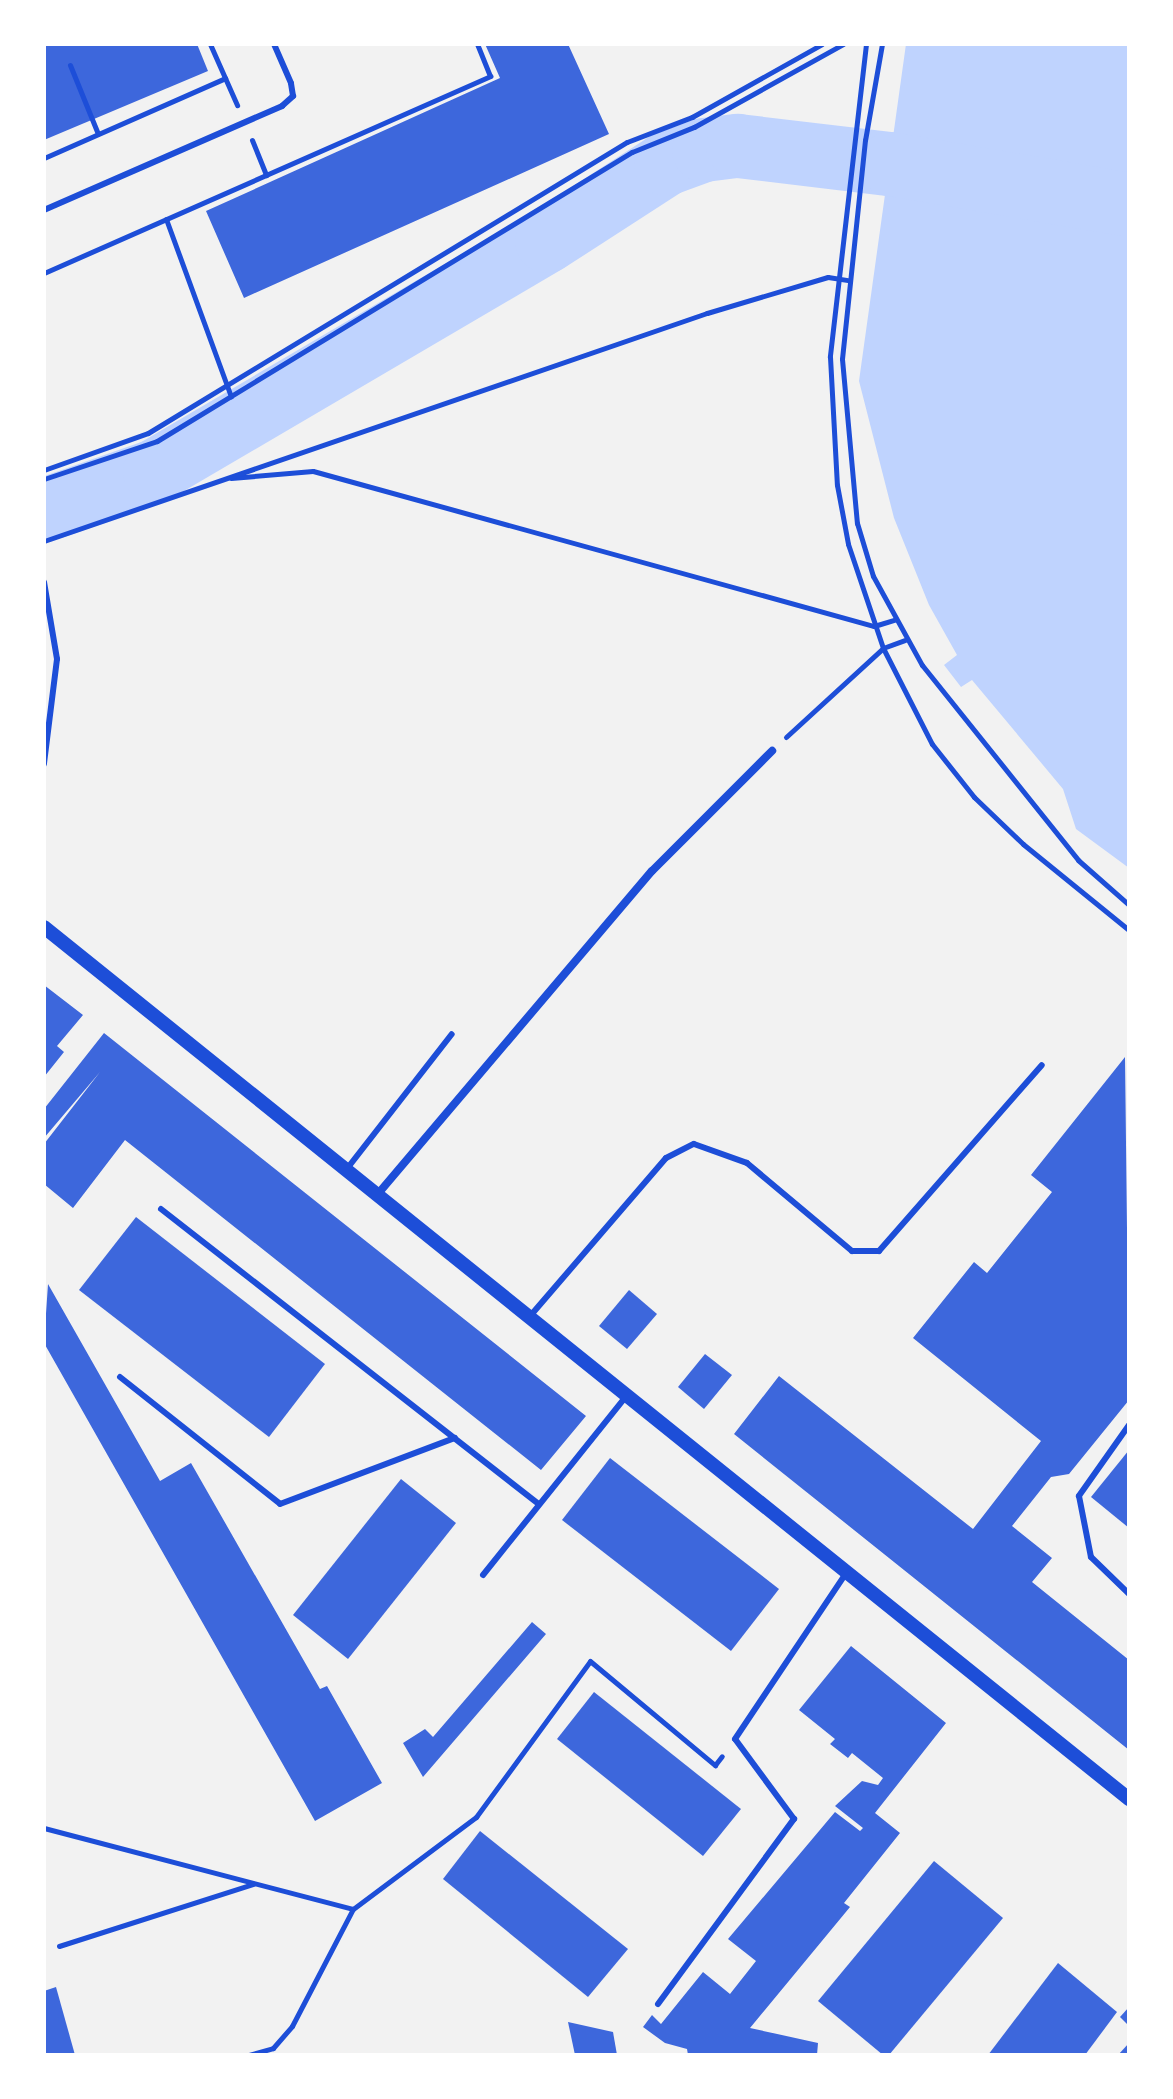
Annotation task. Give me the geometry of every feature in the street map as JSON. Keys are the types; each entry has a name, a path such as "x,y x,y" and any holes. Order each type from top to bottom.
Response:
{"street":[{"path":"376,1195 652,871 772,751"},
{"path":"44,927 1129,1799"}],"lane":[{"path":"44,210 282,106 293,96 291,83 274,44"},
{"path":"44,582 57,659 44,764"},
{"path":"344,1171 452,1034"},
{"path":"529,1318 666,1158 694,1144 747,1163 852,1251 879,1251 1042,1065"},
{"path":"161,1209 537,1503"},
{"path":"120,1377 280,1504 455,1438"},
{"path":"483,1575 537,1503 627,1395"},
{"path":"1129,1425 1079,1496 1091,1557 1129,1594"},
{"path":"658,2004 794,1819 735,1739 846,1573"}],"path":[{"path":"44,273 490,76 477,44"},
{"path":"44,470 148,433 618,147 692,117 822,44"},
{"path":"44,479 157,441 632,152 694,127 843,44"},
{"path":"866,44 835,277 830,357 837,485 848,544 883,648 932,744 974,797 1129,930"},
{"path":"882,44 865,140 848,280 844,406 857,523 873,576 905,640 1078,860 1129,905"},
{"path":"70,65 98,134"},
{"path":"44,158 225,78"},
{"path":"166,219 231,397"},
{"path":"44,541 707,313 835,277 848,280"},
{"path":"222,479 313,471 874,626 894,620"},
{"path":"772,751 883,648 905,640"},
{"path":"249,2055 273,2048 292,2026 353,1909 476,1817 590,1661 715,1765 735,1739"},
{"path":"44,1828 353,1909"},
{"path":"59,1946 254,1884"}],"water":[{"path":"906,44 1129,44 1129,868 1076,829 1063,789 972,680 961,687 944,665 957,655 929,605 894,518 859,381"}],"building":[{"path":"44,44 197,44 208,71 44,140"},
{"path":"485,44 568,44 609,134 244,298 206,211 500,78"},
{"path":"44,985 83,1015 57,1046 64,1052 44,1077"},
{"path":"104,1033 586,1416 541,1470 125,1140 73,1208 44,1184 44,1144 100,1072 44,1138 44,1109"},
{"path":"1125,1057 1129,1400 1069,1474 1051,1477 1012,1526 1052,1558 1032,1582 1129,1660 1129,1750 734,1434 779,1376 973,1529 1041,1441 913,1338 974,1262 987,1273 1052,1192 1031,1175"},
{"path":"136,1217 325,1364 269,1437 79,1290"},
{"path":"48,1284 160,1481 191,1463 320,1689 327,1686 382,1783 315,1821 44,1343"},
{"path":"629,1290 657,1314 627,1349 599,1326"},
{"path":"705,1354 732,1375 704,1409 678,1387"},
{"path":"1129,1450 1129,1528 1091,1497"},
{"path":"610,1458 779,1589 731,1651 562,1520"},
{"path":"401,1479 456,1523 348,1659 293,1615"},
{"path":"532,1622 546,1634 423,1777 403,1743 425,1729 433,1737"},
{"path":"851,1646 946,1723 875,1813 900,1833 844,1903 850,1907 750,2028 818,2043 817,2055 688,2055 687,2049 665,2043 643,2027 652,2015 661,2024 703,1972 730,1994 756,1961 728,1939 835,1812 860,1831 863,1828 835,1806 862,1781 878,1785 883,1778 852,1753 848,1758 830,1744 835,1739 799,1710"},
{"path":"594,1692 741,1809 703,1856 557,1739"},
{"path":"480,1831 628,1949 588,1997 443,1879"},
{"path":"934,1861 1003,1918 889,2055 883,2055 818,2001"},
{"path":"1058,1963 1117,2012 1085,2055 988,2055"},
{"path":"56,1987 75,2055 44,2055 44,1991"},
{"path":"1129,2007 1129,2026 1120,2017"},
{"path":"568,2022 613,2032 617,2055 575,2055"},
{"path":"1129,2043 1129,2055 1118,2055"}],"waterway":[{"path":"53,507 155,471 547,241 666,164 704,150 738,146 890,164 1129,205"}]}
